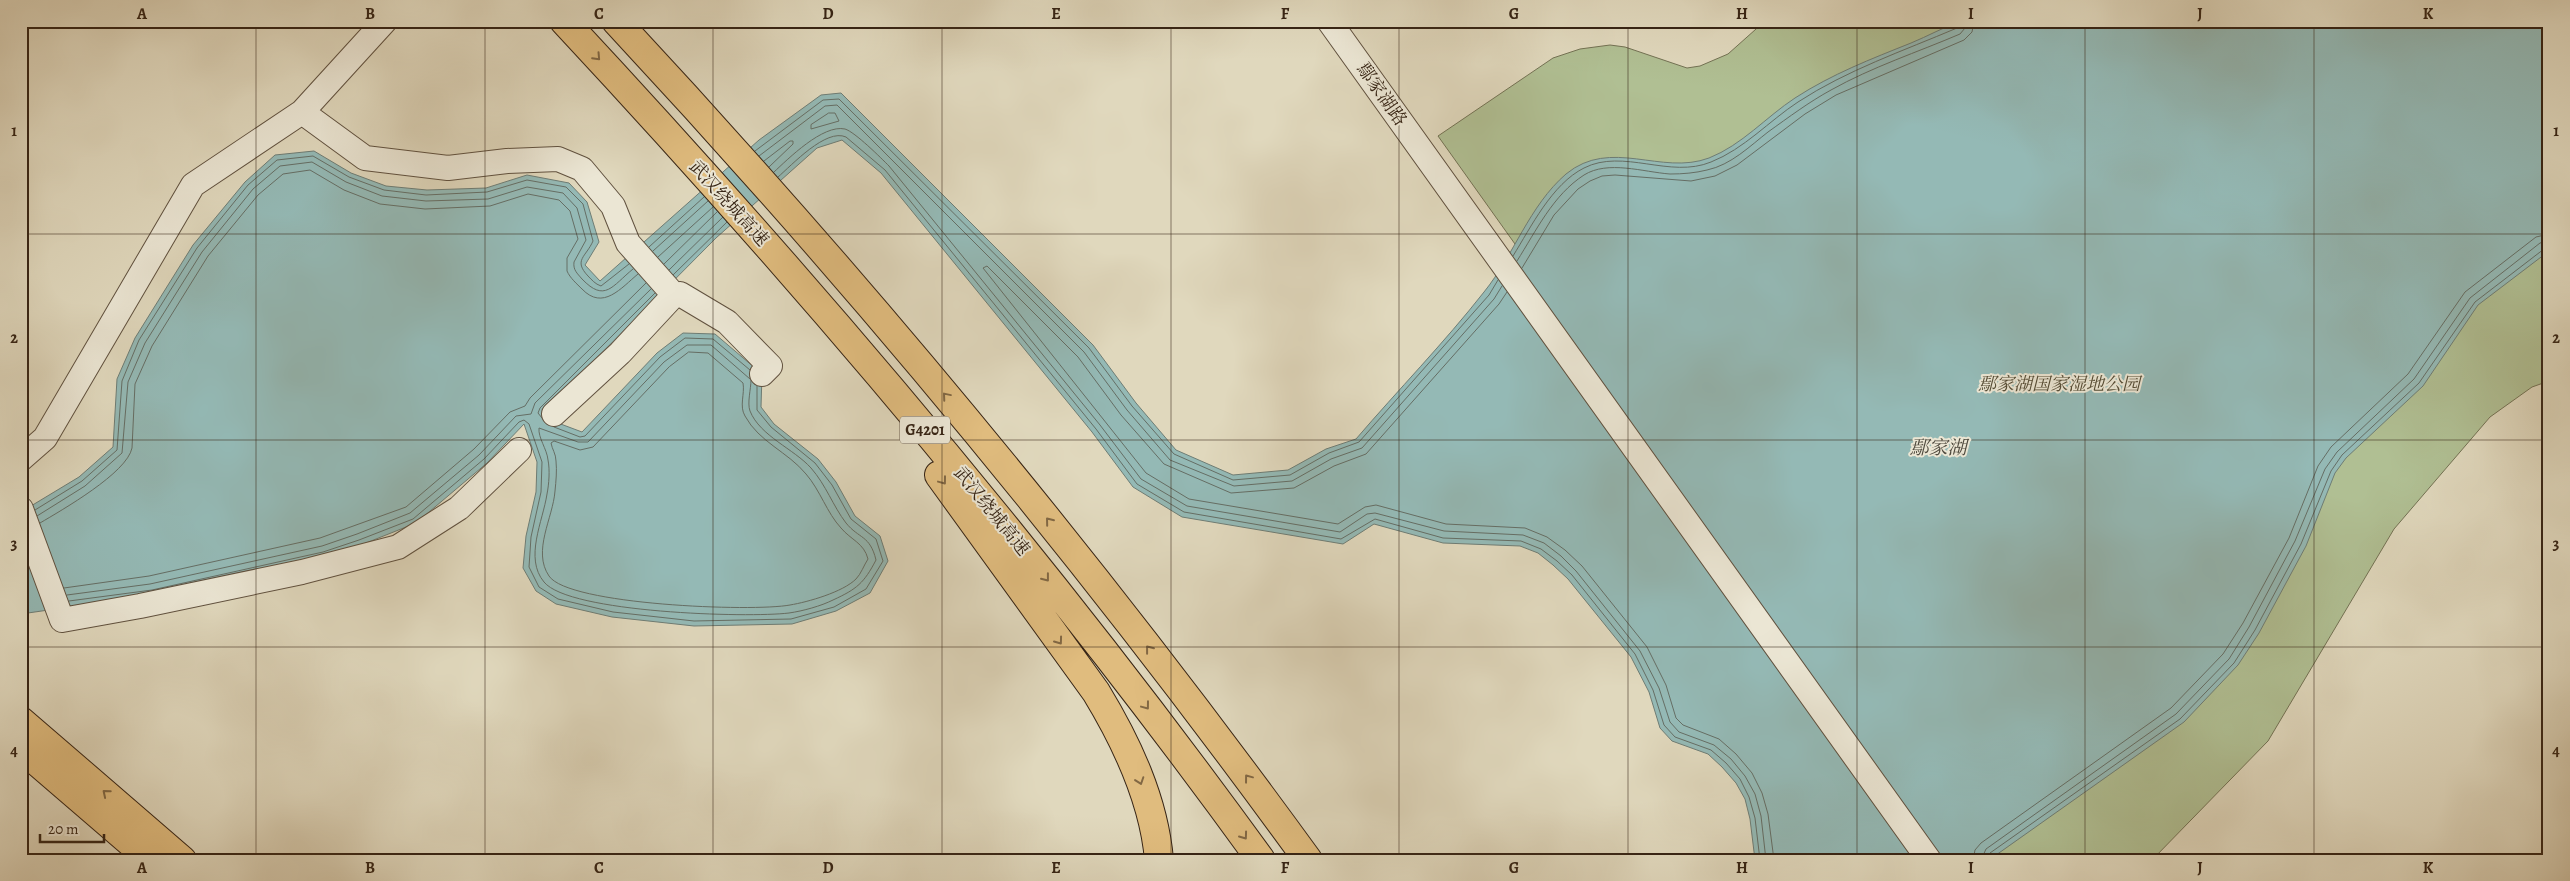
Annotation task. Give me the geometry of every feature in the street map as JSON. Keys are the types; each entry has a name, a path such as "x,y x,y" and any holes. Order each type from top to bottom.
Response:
{"highway":[{"name":"武汉绕城高速","path":"564,21 767,246 941,449 1135,691 1261,860"},
{"name":"G4201","path":"616,21 758,178 976,432 1164,668 1308,860"},
{"path":"767,246 974,521 1096,692 1122,738 1139,776 1158,843 1159,860"},
{"path":"21,721 182,860"},
{"path":"21,748 151,860"}],"street":[{"path":"21,459 45,438 193,185 302,112 385,21"},
{"name":"鄢家湖路","path":"1329,21 1372,78 1433,168 1929,860"},
{"path":"302,112 365,158 448,168 507,161 558,159 582,169 613,206 628,243 674,295"},
{"path":"554,414 620,353 674,295 680,294 727,322 770,366 762,374"},
{"path":"21,509 62,620 283,576 398,547 459,508 519,450"}],"green space":[{"name":"鄢家湖","path":"1765,21 2549,21 2549,381 2532,387 2490,417 2394,529 2268,741 2152,860 1954,860 1438,136 1553,58 1580,49 1610,45 1625,47 1687,68 1700,66 1728,54"}],"water":[{"name":"鄢家湖","path":"1961,21 2549,21 2549,251 2478,305 2423,386 2346,458 2335,473 2306,546 2259,633 2238,665 2184,722 1989,860 1755,860 1750,819 1745,799 1736,783 1708,754 1672,741 1660,728 1649,692 1631,657 1568,579 1538,553 1520,546 1443,543 1374,524 1343,544 1182,517 1133,487 1092,432 881,173 842,140 817,148 716,238 543,412 550,420 582,432 657,353 683,333 715,334 762,374 761,407 774,424 818,459 836,482 855,516 880,536 888,561 870,593 836,611 792,624 694,626 612,617 556,604 536,591 523,568 526,536 536,492 537,462 524,424 487,463 416,523 361,545 325,556 152,595 21,614 21,512 79,477 113,447 117,379 135,338 193,245 245,182 275,155 314,151 351,173 386,186 427,190 486,188 527,175 569,183 587,202 599,242 585,265 600,281 759,140 821,95 841,93 1093,345 1136,403 1176,450 1233,475 1288,470 1326,449 1356,439 1453,330 1495,278 1532,216 1553,187 1566,174 1583,163 1601,158 1618,157 1673,163 1709,158 1732,146 1795,98 1823,82"}],"park label":[{"name":"鄢家湖国家湿地公园","path":"2059,384"}]}
